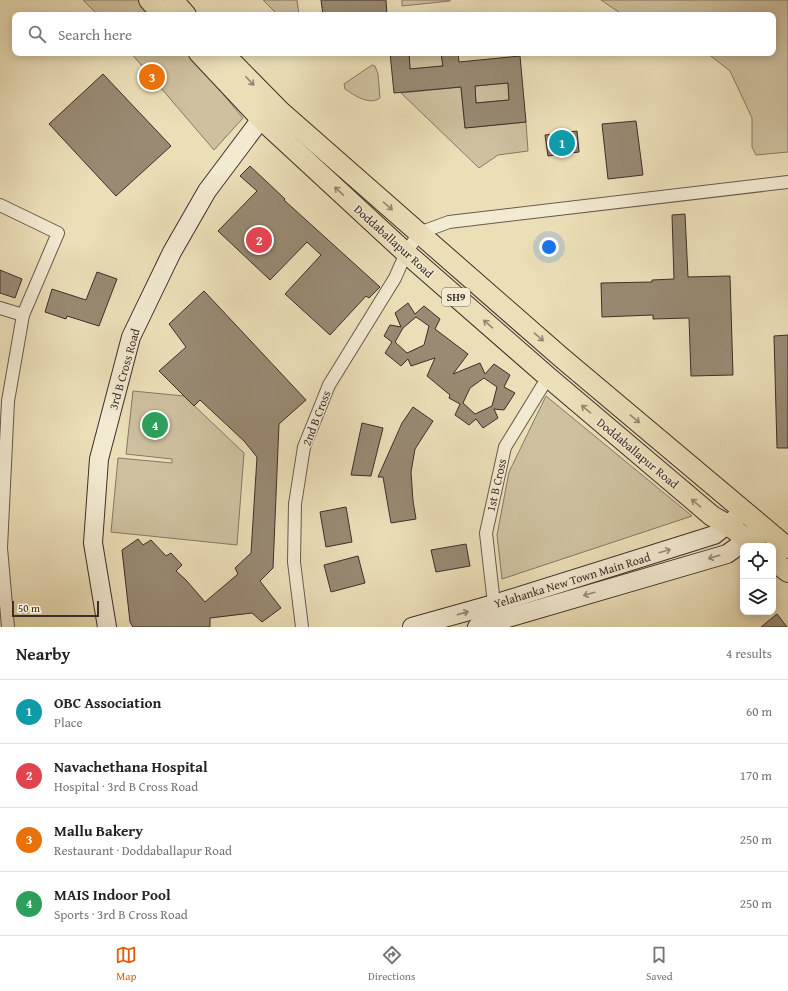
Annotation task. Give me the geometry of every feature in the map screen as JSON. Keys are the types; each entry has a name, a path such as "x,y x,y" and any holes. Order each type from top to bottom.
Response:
{"main road":[{"path":"149,0 160,12"},
{"path":"173,0 183,12"},
{"name":"Doddaballapur Road","path":"202,56 261,119 406,253 548,377 712,516 728,525"},
{"name":"Doddaballapur Road","path":"226,56 280,111 419,234 743,511"},
{"name":"3rd B Cross Road","path":"107,627 94,543 99,459 131,337 172,252 207,191 261,119"},
{"name":"Yelahanka New Town Main Road","path":"478,627 498,617 714,535 728,525 743,511"},
{"name":"SH9","path":"743,511 755,537"},
{"name":"SH9","path":"728,525 755,537 788,548"},
{"name":"Yelahanka New Town Main Road","path":"412,627 498,617 727,554 755,537"},
{"path":"776,562 788,572"}],"street":[{"path":"419,234 449,222 788,182"},
{"path":"0,204 58,232 23,315 8,401 1,548 8,627"},
{"name":"2nd B Cross","path":"302,627 294,562 295,504 304,447 329,384 395,278 406,253 419,234"},
{"path":"0,308 23,315"},
{"name":"1st B Cross","path":"498,617 486,533 505,447 548,377"}],"shaded area":[{"path":"83,0 145,0 155,12 95,12"},
{"path":"263,0 297,0 299,12 275,12"},
{"path":"402,0 450,0 450,1 402,6"},
{"path":"601,0 788,0 788,152 756,155 752,147 752,118 730,71 711,56 776,56 776,12 619,12"},
{"path":"134,56 191,56 243,118 214,150"},
{"path":"409,56 441,56 443,66 410,69"},
{"path":"372,65 375,66 378,74 380,98 371,101 362,99 345,89 344,84"},
{"path":"508,83 509,100 476,103 475,86"},
{"path":"461,87 465,128 526,122 528,151 498,155 479,168 401,93"},
{"path":"133,391 184,396 244,453 237,545 111,532 118,458 172,463 172,459 126,454"},
{"path":"546,396 692,516 502,579 497,535 509,472"}],"building":[{"path":"321,0 386,0 387,12 323,12"},
{"path":"390,56 409,56 410,69 443,66 441,56 458,56 459,62 520,56 526,122 465,128 461,87 394,93","holes":["508,83 509,100 476,103 475,86"]},
{"path":"103,74 171,146 116,196 49,124"},
{"path":"636,121 643,175 608,179 602,124"},
{"path":"577,131 579,152 548,156 545,135"},
{"path":"250,166 285,199 284,200 380,287 369,298 366,296 330,335 285,294 321,255 307,242 270,280 218,231 257,191 240,176"},
{"path":"685,214 688,277 730,276 733,375 691,376 689,318 653,319 653,315 602,317 601,283 652,282 652,280 674,279 672,215"},
{"path":"0,270 22,279 15,298 0,293"},
{"path":"97,272 117,279 99,326 67,316 66,319 45,312 52,289 86,300"},
{"path":"204,291 306,400 279,424 273,568 260,581 281,608 262,622 252,613 210,618 210,627 133,627 130,622 122,550 138,539 143,545 151,540 166,556 171,553 182,565 176,571 205,602 238,574 235,568 251,553 257,457 244,441 200,400 194,406 159,371 186,347 169,324"},
{"path":"408,303 415,314 424,306 440,319 435,329 468,354 453,374 480,363 485,374 494,364 510,375 504,387 515,393 504,410 494,409 498,418 483,428 476,419 469,425 455,415 460,404 449,398 450,395 427,376 435,358 411,366 408,359 401,366 385,353 392,342 384,336 390,325 401,327 395,313","holes":["416,317 429,326 424,345 407,353 395,342 403,328","484,378 497,387 492,406 475,414 463,403 470,388"]},
{"path":"788,335 788,448 777,448 774,336"},
{"path":"413,407 433,421 415,449 411,472 416,519 391,523 383,477 378,477 402,423"},
{"path":"362,423 383,428 371,476 351,475"},
{"path":"346,507 352,542 326,547 320,512"},
{"path":"466,544 470,566 436,572 431,550"},
{"path":"358,556 365,583 331,592 324,565"},
{"path":"777,614 787,627 761,627 776,615"}],"place":[{"name":"Mallu Bakery","path":"152,77"},
{"name":"OBC Association","path":"562,143"},
{"name":"Navachethana Hospital","path":"259,240"},
{"name":"MAIS Indoor Pool","path":"155,425"}]}
